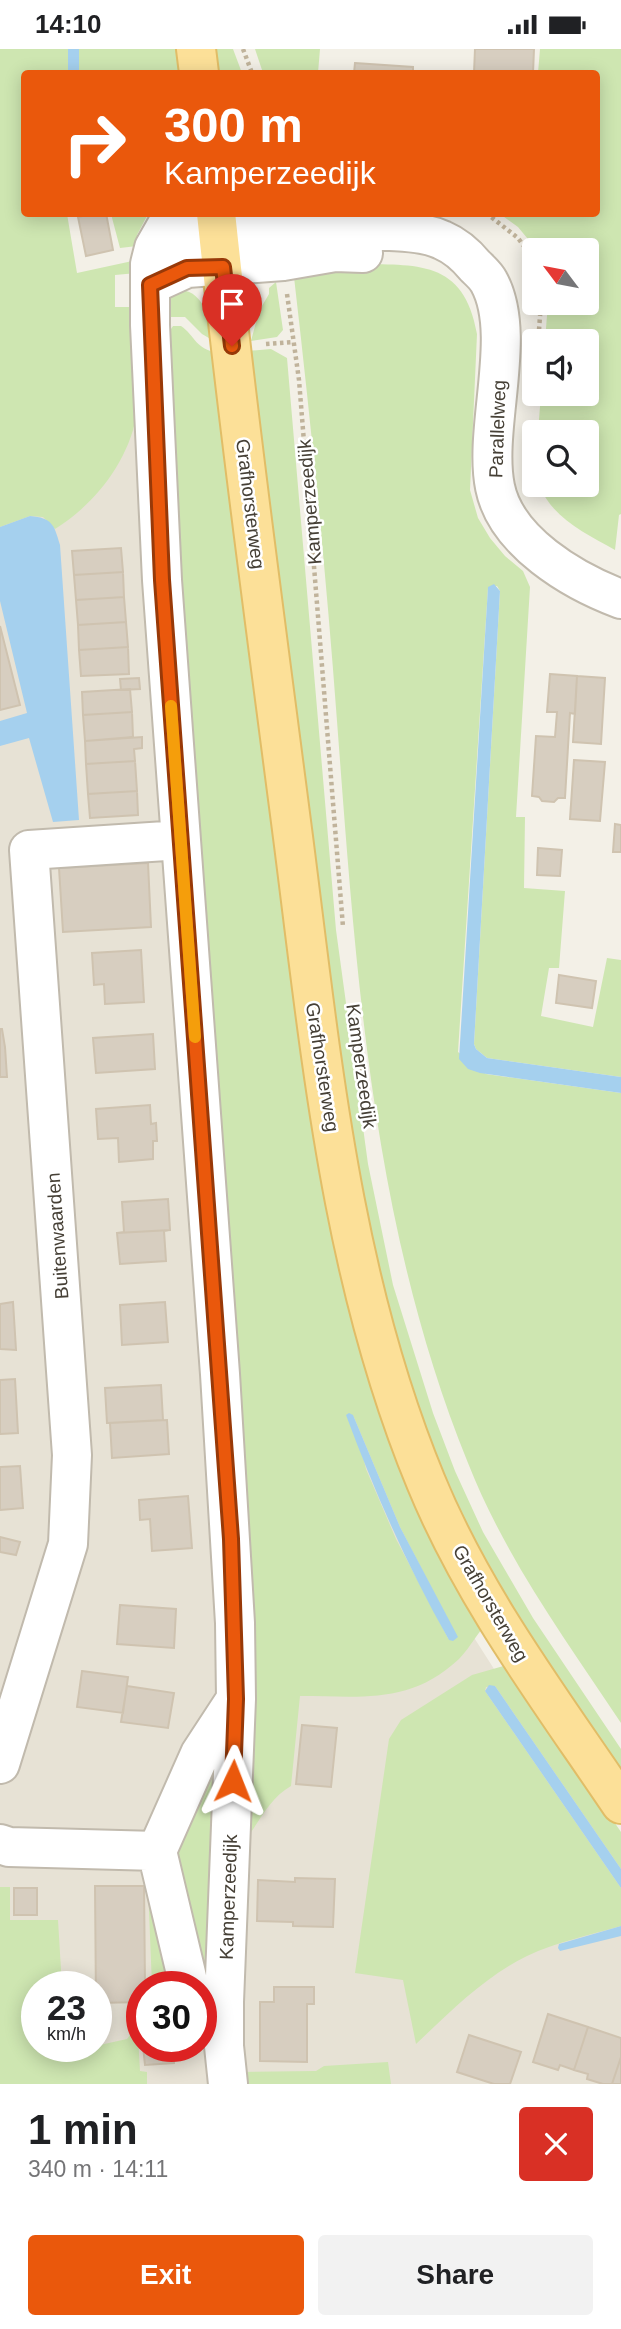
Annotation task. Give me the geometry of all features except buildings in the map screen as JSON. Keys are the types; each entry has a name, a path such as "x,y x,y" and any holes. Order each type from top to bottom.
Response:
{"main road":[{"path":"195,49 198,70"},
{"name":"Grafhorsterweg","path":"219,237 313,1005 348,1218 377,1343 427,1484 478,1586 530,1671 621,1804"}],"street":[{"name":"Kamperzeedijk","path":"172,217 154,248 150,264 162,580 231,1539 236,1699 217,1975"},
{"path":"154,248 189,233 219,237"},
{"path":"150,285 187,268 219,237"},
{"name":"Parallelweg","path":"219,237 283,261 335,253 422,252 488,281 497,303 500,331 493,460 495,487 500,503 509,522 522,538 538,551 569,574 621,599"},
{"name":"Buitenwaarden","path":"0,1764 68,1543 72,1455 29,851 181,841"},
{"path":"185,1971 157,1851 200,1754 236,1699"},
{"path":"0,1844 9,1847 157,1851"},
{"name":"Kamperzeedijk","path":"217,2047 228,2084"}],"path":[{"path":"243,49 251,70"},
{"path":"491,217 522,244"},
{"name":"Kamperzeedijk","path":"293,342 300,393 344,929"},
{"name":"Kamperzeedijk","path":"355,1014 367,1099"}],"shaded area":[{"path":"180,422 350,1366 450,1600 621,1868 621,2084 0,2084 0,447"}],"green space":[{"path":"0,49 68,49 68,70 21,70 21,217 68,217 77,273 137,260 137,273 115,275 115,307 138,307 136,418 132,435 117,467 83,508 55,529 43,517 30,516 0,527"},
{"path":"79,49 180,49 183,70 79,70"},
{"path":"214,49 233,49 241,70 217,70"},
{"path":"255,49 320,49 318,70 262,70"},
{"path":"540,49 621,49 621,514 615,550 571,524 545,497 599,497 599,420 539,420 540,406 599,406 599,329 546,329 547,315 599,315 599,238 527,238 504,217 600,217 600,70 538,70"},
{"path":"112,217 146,217 137,235 137,246 120,248"},
{"path":"354,264 398,265 434,271 449,279 471,309 477,334 470,490 478,518 490,538 505,556 523,571 530,587 516,817 525,817 524,888 565,891 559,968 549,968 541,1016 593,1027 607,958 621,960 621,1077 487,1058 476,1049 474,1044 500,591 497,586 488,588 458,1052 486,1074 621,1093 621,1723 537,1597 483,1498 436,1374 410,1283 389,1191 361,1004 323,554 294,277"},
{"path":"276,282 283,330 277,337 251,341 259,311 269,294 269,288"},
{"path":"181,290 196,296 201,302 214,341 202,334 185,317 168,317 165,311 171,297"},
{"path":"173,326 181,326 198,344 213,352 322,1176 341,1276 378,1404 482,1629 459,1659 441,1674 403,1691 364,1696 300,1696 291,1786 270,1805 242,1844 167,335","holes":["353,1415 400,1527 428,1581 449,1640 396,1539 366,1469"]},
{"path":"271,349 287,358 336,930 368,1164 393,1285 433,1413 455,1471 483,1532 533,1618 621,1749 621,1776 489,1573 432,1453 388,1323 338,1069 247,351"},
{"path":"507,1665 621,1832 621,1869 495,1686 486,1687 485,1691 621,1888 621,1926 573,1939 511,1964 468,1996 416,2044 403,1980 355,1973 389,1739 401,1720 472,1675"},
{"path":"216,1743 207,1971 196,1971 169,1856"},
{"path":"148,1886 169,1971 151,1971"},
{"path":"0,1887 10,1887 10,1920 58,1920 61,1971 21,1971 21,2062 112,2062 112,2042 126,2039 126,2062 139,2062 140,2071 147,2072 147,2084 0,2084"},
{"path":"388,2062 391,2084 237,2084 236,2072 316,2071 324,2066"}],"water":[{"path":"68,49 79,49 79,70 68,70"},
{"path":"30,516 43,518 51,523 60,545 79,820 53,822 29,738 0,746 0,721 27,713 0,601 0,527"},
{"path":"494,584 500,591 474,1044 487,1058 621,1077 621,1093 480,1073 468,1069 459,1059 488,587"},
{"path":"346,1415 353,1415 400,1527 458,1637 453,1641 449,1640 434,1613 393,1530"},
{"path":"489,1685 495,1686 621,1869 621,1888 485,1691"},
{"path":"621,1926 621,1936 560,1951 558,1948 559,1944"}],"slow traffic":[{"path":"171,706 195,1037"}],"route":[{"path":"232,346 223,267 187,268 150,285 162,580 231,1539 236,1699 233,1781"}]}
